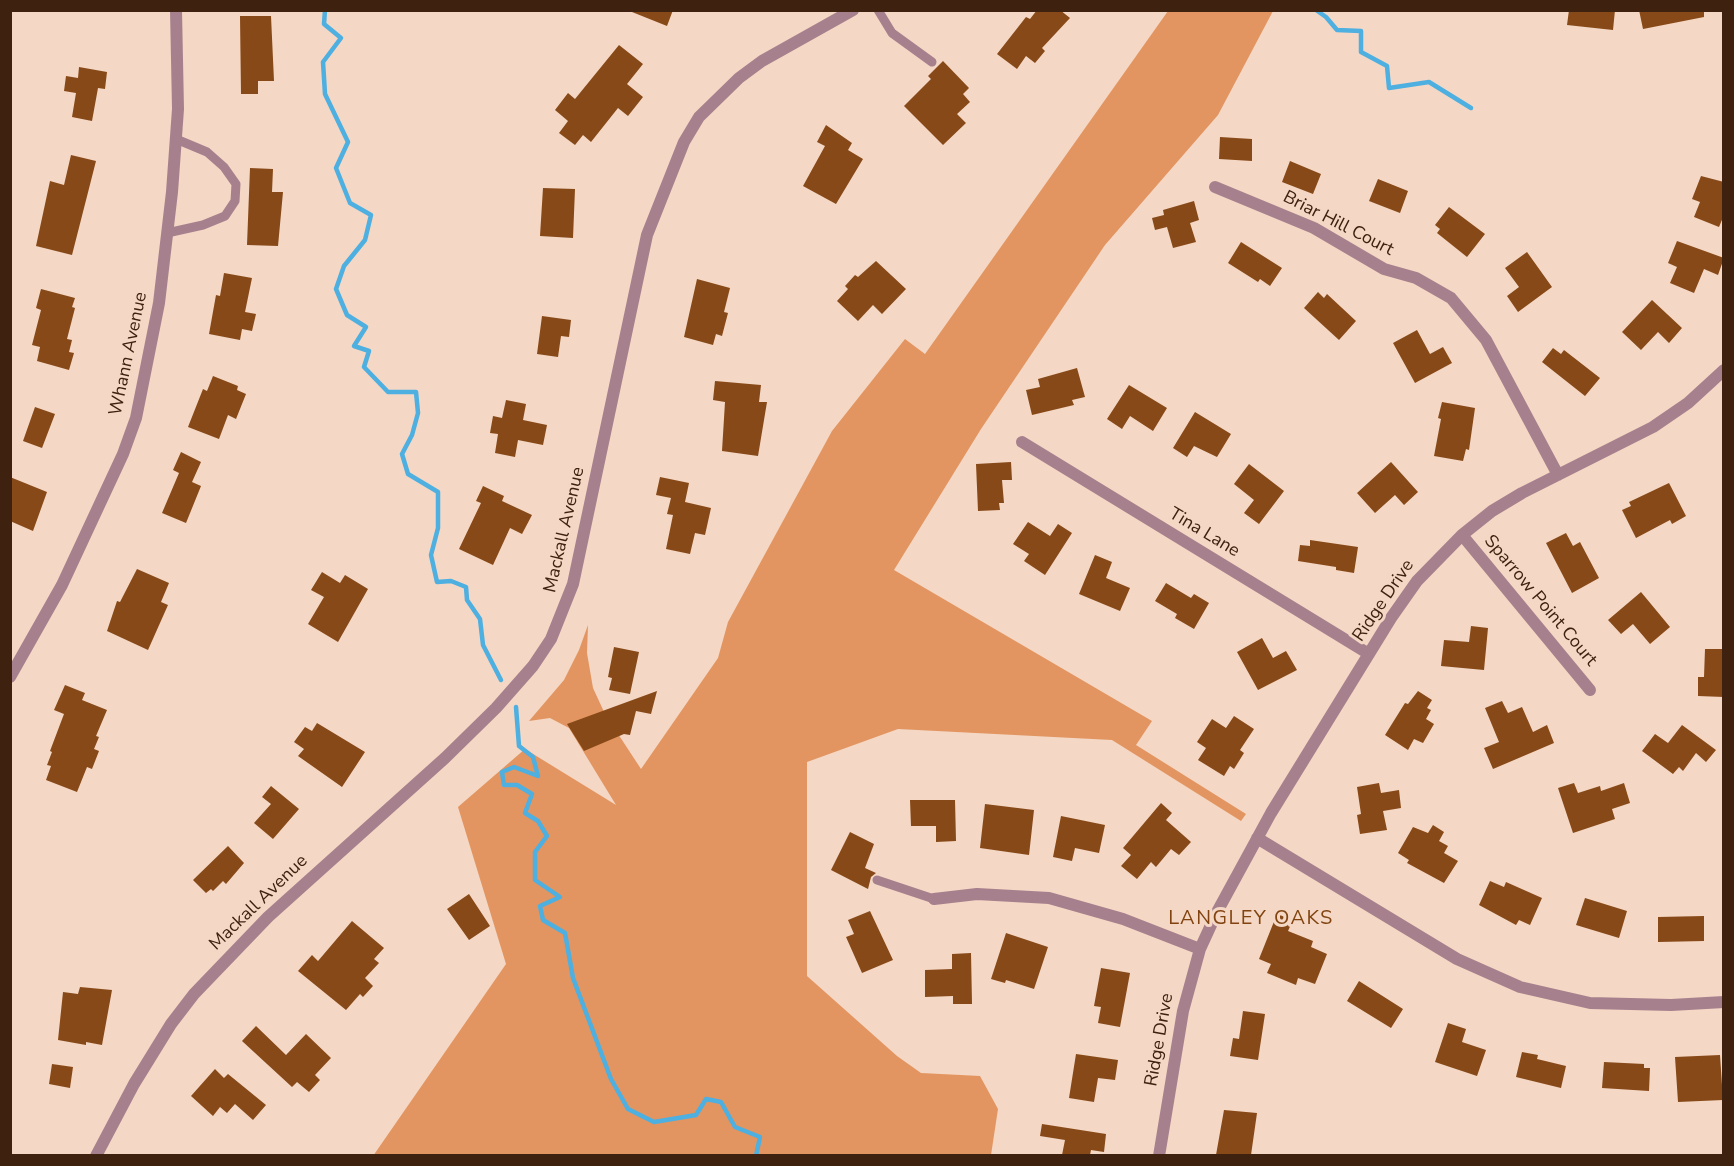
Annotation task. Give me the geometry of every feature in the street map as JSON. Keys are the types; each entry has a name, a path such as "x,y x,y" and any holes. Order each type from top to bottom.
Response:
{"street":[{"name":"Whann Avenue","path":"10,677 62,585 119,465 136,418 152,347 167,233 176,139 178,58 176,10"},
{"name":"Mackall Avenue","path":"96,1155 140,1074 171,1024 201,986 277,909 445,758 496,708 533,666 551,639 573,584 585,537 620,355 647,235 684,142 699,117 718,95 739,78 762,61 853,10"},
{"name":"Briar Hill Court","path":"1215,187 1314,228 1384,269 1416,278 1451,298 1486,340 1558,475"},
{"name":"Ridge Drive","path":"1159,1155 1183,1011 1200,949 1257,838 1369,654 1417,581 1462,535 1522,493 1653,427 1688,404 1724,370"},
{"name":"Tina Lane","path":"1022,442 1369,654"},
{"name":"Sparrow Point Court","path":"1462,535 1590,690"},
{"path":"1257,838 1457,959 1520,987 1556,997 1610,1004 1671,1005 1724,1002"},
{"path":"934,899 977,894 1049,898 1123,919 1200,949"}],"lane":[{"path":"878,10 892,33 932,62"},
{"path":"167,233 203,225 225,216 235,201 236,184 224,167 207,152 176,139"},
{"path":"877,880 934,899"}],"shaded area":[{"path":"1168,11 1273,11 1218,115 1105,245 981,429 894,570 1152,721 1136,745 1246,814 1241,821 1112,740 898,729 807,762 807,976 897,1056 921,1073 980,1076 998,1109 991,1155 373,1156 506,964 458,807 525,749 616,805 569,728 550,718 529,721 564,680 588,625 587,653 593,688 605,714 641,769 718,658 728,622 832,431 905,339 925,354"}],"building":[{"path":"627,10 673,10 667,26"},
{"path":"1037,10 1060,10 1070,18 1042,48 1045,51 1035,63 1026,56 1017,69 997,54 1026,17 1030,19"},
{"path":"1569,10 1615,10 1613,30 1567,25"},
{"path":"1639,10 1704,10 1704,17 1643,29"},
{"path":"240,16 271,16 274,81 258,81 258,94 241,94"},
{"path":"619,45 643,64 627,84 643,97 628,116 618,108 591,142 583,135 575,145 559,133 568,121 555,110 568,93 575,99"},
{"path":"943,61 969,88 963,94 970,102 957,114 966,123 943,145 904,106 931,79 928,76"},
{"path":"79,67 107,72 105,89 98,88 92,121 72,117 76,93 64,91 66,76 78,78"},
{"path":"826,125 852,143 848,150 863,159 836,204 803,186 825,146 817,142"},
{"path":"1220,137 1252,139 1252,161 1219,159"},
{"path":"71,155 96,161 72,255 36,246 50,181 64,185"},
{"path":"1290,161 1321,174 1313,194 1282,182"},
{"path":"250,168 273,169 272,192 283,192 278,246 247,245"},
{"path":"1701,176 1724,182 1724,215 1719,227 1694,217 1700,202 1692,199"},
{"path":"1378,179 1408,191 1400,213 1369,201"},
{"path":"543,188 575,189 573,238 540,236"},
{"path":"1194,201 1199,220 1190,223 1196,242 1173,248 1167,227 1155,230 1152,218 1164,215 1163,210"},
{"path":"1449,207 1485,234 1467,257 1437,233 1440,229 1435,225"},
{"path":"1677,241 1724,258 1718,275 1704,269 1694,293 1670,283 1677,267 1668,263"},
{"path":"1241,242 1282,268 1270,286 1260,279 1258,282 1228,263"},
{"path":"1527,252 1552,287 1518,312 1507,296 1519,287 1505,268"},
{"path":"876,261 906,289 882,314 873,305 858,321 837,301 848,289 845,286 855,275 858,277"},
{"path":"224,273 252,278 245,312 256,314 252,331 242,329 240,340 209,334 216,295 220,296"},
{"path":"697,279 730,288 724,312 728,313 722,336 716,334 713,345 684,337"},
{"path":"41,289 75,298 72,307 75,308 67,339 72,340 69,352 74,353 69,370 37,361 40,347 32,345 41,310 36,308"},
{"path":"1318,292 1324,298 1327,294 1356,321 1339,340 1304,308"},
{"path":"1652,300 1682,328 1669,343 1658,332 1641,350 1622,332"},
{"path":"542,316 571,320 569,337 561,336 558,357 537,354"},
{"path":"1417,330 1430,354 1443,347 1452,363 1415,383 1393,343"},
{"path":"1553,348 1561,354 1564,350 1600,378 1585,396 1542,362"},
{"path":"1077,368 1085,397 1072,400 1074,405 1032,415 1026,390 1040,387 1038,379"},
{"path":"213,376 238,386 237,390 246,394 236,419 228,415 219,439 188,427 203,389 207,391"},
{"path":"715,381 761,385 759,402 767,402 758,456 722,451 725,402 713,400"},
{"path":"1129,385 1167,408 1153,431 1130,416 1122,429 1107,419"},
{"path":"506,400 526,404 523,420 547,425 543,445 518,440 515,457 495,453 498,434 490,433 493,416 502,418"},
{"path":"1442,402 1475,408 1469,450 1466,449 1463,461 1434,456"},
{"path":"35,407 55,414 42,448 23,441"},
{"path":"1195,412 1231,434 1217,457 1194,446 1187,457 1173,448"},
{"path":"181,452 201,462 192,482 201,486 186,523 162,513 179,473 173,470"},
{"path":"1011,462 1012,480 1002,480 1004,503 999,503 1000,510 978,511 976,464"},
{"path":"1391,462 1418,492 1404,505 1395,495 1375,513 1357,493"},
{"path":"1249,464 1284,491 1259,524 1244,513 1254,500 1234,484"},
{"path":"10,477 47,492 33,531 10,521"},
{"path":"660,477 689,483 685,502 711,508 705,535 695,533 690,554 666,549 673,515 667,514 671,498 656,495"},
{"path":"1669,483 1686,516 1672,524 1670,520 1636,538 1622,510 1631,506 1629,502"},
{"path":"483,486 504,496 502,501 532,515 522,534 510,528 493,565 459,549 481,503 476,501"},
{"path":"1028,522 1050,536 1058,524 1072,533 1045,575 1024,561 1029,554 1013,544"},
{"path":"1566,533 1573,546 1580,542 1599,578 1572,593 1546,543"},
{"path":"1310,540 1358,547 1354,573 1336,570 1336,567 1298,561 1300,545 1310,546"},
{"path":"1095,555 1112,562 1106,578 1130,588 1120,611 1079,594"},
{"path":"137,569 169,583 161,602 168,605 148,650 107,631 117,601 120,602"},
{"path":"322,572 340,583 345,575 368,589 338,642 308,624 324,597 311,590"},
{"path":"1166,583 1191,598 1194,594 1209,603 1194,629 1175,618 1177,614 1155,601"},
{"path":"1641,592 1670,627 1650,644 1633,624 1621,634 1608,620"},
{"path":"1471,626 1488,628 1484,670 1441,666 1444,640 1469,642"},
{"path":"1262,638 1273,658 1286,651 1297,670 1258,690 1237,652"},
{"path":"614,647 639,652 630,694 609,690 612,678 608,677"},
{"path":"1705,649 1724,649 1724,697 1698,696 1698,677 1704,677"},
{"path":"65,685 85,693 82,700 107,710 96,736 99,737 94,749 99,751 92,769 87,767 77,792 46,780 51,766 47,765 52,752 50,751 64,714 54,710"},
{"path":"657,691 651,714 636,711 630,735 624,734 584,751 567,724"},
{"path":"1418,691 1432,700 1427,708 1431,710 1426,719 1434,724 1423,743 1414,739 1408,750 1385,735 1405,703 1408,704"},
{"path":"1502,701 1508,713 1522,707 1533,732 1547,725 1554,743 1493,769 1484,748 1499,742 1485,708"},
{"path":"1234,716 1254,729 1240,750 1244,753 1234,769 1230,766 1224,776 1198,760 1206,748 1197,742 1212,719 1226,728"},
{"path":"317,723 365,752 342,787 298,756 304,749 294,742 305,727 312,731"},
{"path":"1682,725 1716,750 1706,762 1696,753 1683,771 1679,767 1673,774 1642,751 1655,734 1668,743"},
{"path":"1379,783 1381,793 1399,790 1401,808 1383,811 1387,830 1360,834 1357,815 1361,814 1357,787"},
{"path":"1574,783 1578,793 1600,786 1601,791 1624,783 1630,803 1612,809 1615,819 1573,833 1558,788"},
{"path":"271,786 299,809 273,839 254,823 271,804 262,797"},
{"path":"910,800 955,800 956,841 936,842 936,826 911,826"},
{"path":"1161,803 1172,813 1166,820 1191,842 1179,855 1171,849 1156,867 1151,862 1137,879 1121,866 1131,855 1123,848"},
{"path":"985,804 1034,810 1029,855 980,848"},
{"path":"1061,816 1105,825 1099,853 1075,848 1072,861 1053,857"},
{"path":"1433,825 1444,832 1439,841 1448,846 1444,853 1458,861 1444,883 1407,863 1409,860 1398,853 1413,827 1428,833"},
{"path":"850,832 874,844 865,868 876,873 871,877 868,889 831,870"},
{"path":"228,846 244,863 226,884 223,881 213,891 211,889 206,893 193,880"},
{"path":"1490,881 1504,887 1506,882 1542,898 1530,925 1519,920 1516,925 1479,905"},
{"path":"469,894 490,926 469,940 447,909"},
{"path":"1585,898 1627,911 1619,938 1576,925"},
{"path":"870,911 893,960 862,973 846,937 854,934 848,920"},
{"path":"1277,914 1293,920 1288,931 1313,941 1311,947 1327,954 1315,984 1298,978 1296,985 1267,973 1271,964 1259,959"},
{"path":"1704,916 1704,941 1658,942 1658,917"},
{"path":"352,921 384,948 374,959 379,963 365,978 373,986 363,997 360,994 346,1010 298,971 312,955 318,961"},
{"path":"1006,933 1048,947 1034,989 1006,980 1005,983 991,979"},
{"path":"971,953 972,1004 953,1004 953,996 925,997 925,970 952,969 952,954"},
{"path":"1101,968 1130,973 1120,1027 1098,1023 1101,1007 1094,1006"},
{"path":"1359,981 1403,1009 1391,1028 1347,1001"},
{"path":"80,987 112,990 102,1045 86,1042 86,1045 58,1040 63,992 78,994"},
{"path":"1243,1011 1265,1014 1258,1060 1230,1056 1233,1038 1239,1039"},
{"path":"1448,1023 1466,1029 1462,1042 1486,1050 1477,1076 1435,1062"},
{"path":"256,1026 286,1055 306,1034 331,1058 315,1075 320,1080 309,1092 297,1082 292,1087 242,1041"},
{"path":"1522,1052 1538,1055 1537,1059 1566,1066 1561,1088 1516,1077"},
{"path":"1076,1054 1118,1060 1115,1080 1098,1078 1094,1102 1069,1098"},
{"path":"1720,1055 1723,1100 1678,1102 1675,1057"},
{"path":"1604,1062 1644,1064 1644,1068 1650,1068 1649,1091 1602,1088"},
{"path":"52,1064 73,1067 70,1088 49,1084"},
{"path":"215,1069 224,1078 228,1074 266,1105 253,1120 235,1104 227,1113 220,1107 213,1116 191,1096"},
{"path":"1224,1110 1257,1113 1251,1155 1216,1155"},
{"path":"1042,1124 1106,1134 1104,1152 1091,1150 1090,1155 1062,1155 1065,1140 1040,1136"}],"waterway":[{"path":"325,10 324,24 341,38 323,62 325,94 348,142 336,168 350,203 371,215 365,240 344,266 336,289 347,315 366,327 354,346 369,351 364,367 388,392 416,392 418,413 412,435 402,454 408,474 438,492 438,528 431,555 437,582 451,581 466,587 467,600 480,619 483,645 501,680"},
{"path":"1316,10 1326,17 1337,30 1361,31 1361,52 1387,66 1389,88 1429,82 1471,108"},
{"path":"516,707 519,746 533,757 538,776 514,767 502,772 504,785 517,785 532,794 525,813 538,821 547,836 535,852 535,880 560,897 540,906 543,920 565,933 573,978 611,1079 628,1109 654,1122 696,1115 706,1099 721,1102 735,1127 760,1137 756,1156"}],"district":[{"name":"LANGLEY OAKS","path":"1251,919"}]}
